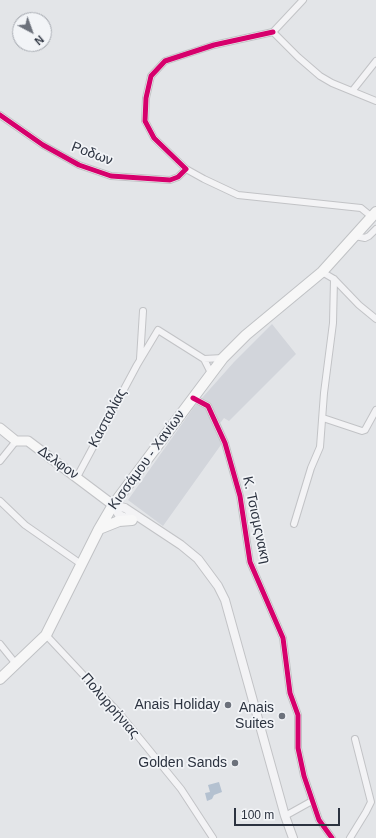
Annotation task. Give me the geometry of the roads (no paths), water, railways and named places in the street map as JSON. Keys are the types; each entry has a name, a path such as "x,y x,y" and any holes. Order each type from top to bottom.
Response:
{"main road":[{"name":"Κισσάμου - Χανίων","path":"0,679 46,635 99,529 113,505 222,358 246,335 322,272 374,215"},
{"name":"Δελφον","path":"0,428 14,445 28,441 113,505"},
{"path":"99,529 119,521 132,520"}],"street":[{"path":"303,0 273,32 243,38 165,61 151,76 146,98 145,121 154,138 185,169 238,195 361,208 374,215"},
{"path":"273,32 298,58 320,76 332,83 353,90 376,101"},
{"path":"353,90 376,61"},
{"name":"Ροδων","path":"0,115 43,145 79,165 111,176 170,180 178,177 185,169"},
{"path":"354,236 365,238 370,236 376,229"},
{"path":"322,272 334,279 359,305 375,316"},
{"path":"294,524 311,468 320,447 324,393 333,323 334,279"},
{"name":"Κασταλίας","path":"140,360 143,311"},
{"name":"Κασταλίας","path":"77,477 140,360 158,330 204,359"},
{"path":"211,373 204,359 222,358"},
{"name":"Κ. Τσισμςνακη","path":"193,398 208,406 225,443 240,496 250,562 283,638 290,693 298,715 298,748 312,801 319,820 332,838"},
{"path":"323,418 362,431 365,430 376,410"},
{"path":"0,461 14,445"},
{"path":"0,501 25,525 81,564"},
{"path":"113,505 119,515 153,527"},
{"path":"113,505 125,508 176,541 198,559 215,580 222,593 244,663 285,816 293,838"},
{"name":"Πολυρρήνιας","path":"46,635 119,713 181,789 213,838"},
{"path":"0,644 16,664"},
{"path":"350,838 371,802 355,739"},
{"path":"285,816 312,801"}],"water":[{"path":"219,782 222,792 214,795 212,799 207,801 205,793 210,792 208,785"}],"place":[{"name":"Anais Holiday","path":"228,705"},
{"name":"Anais Suites","path":"282,716"},
{"name":"Golden Sands","path":"235,763"}]}
